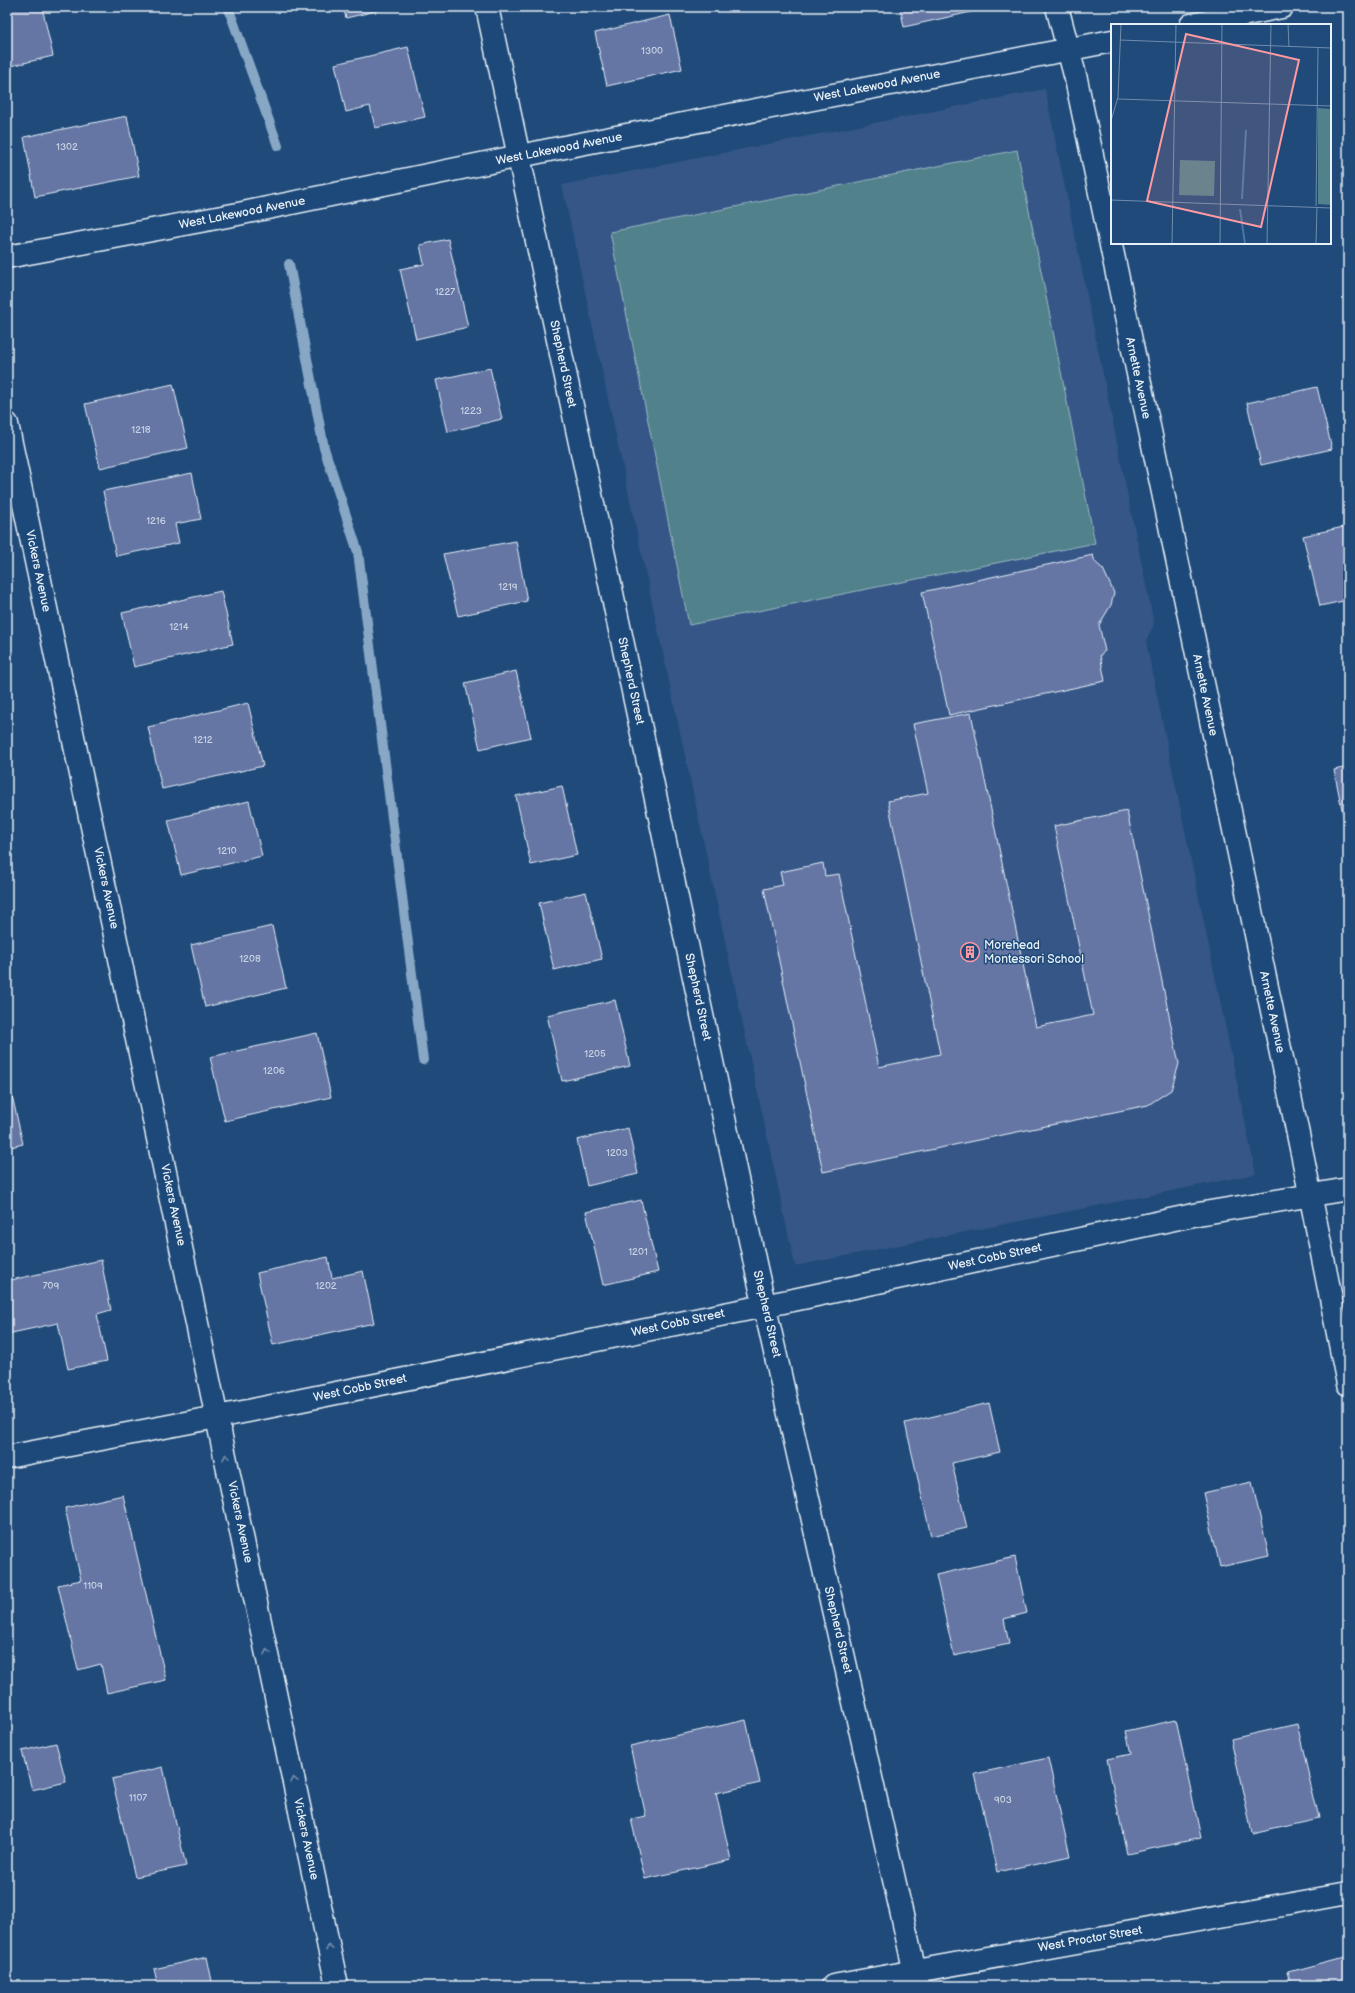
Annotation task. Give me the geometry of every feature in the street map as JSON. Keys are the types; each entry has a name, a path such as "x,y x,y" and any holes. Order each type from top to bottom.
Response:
{"street":[{"name":"Shepherd Street","path":"487,7 756,1268 766,1305 916,1978"},
{"name":"Arnette Avenue","path":"1057,7 1076,79 1310,1195 1348,1384"},
{"path":"1196,24 1282,7"},
{"name":"West Lakewood Avenue","path":"7,257 238,214 1111,40"},
{"name":"Vickers Avenue","path":"7,424 337,1986"},
{"name":"West Cobb Street","path":"7,1457 218,1417 766,1305 1198,1214 1348,1189"},
{"name":"West Proctor Street","path":"833,1986 916,1978 1348,1893"}],"shaded area":[{"path":"1045,89 1154,624 1146,642 1256,1174 795,1266 562,185"}],"green space":[{"path":"1017,150 1095,543 689,625 610,232"}],"building":[{"path":"7,7 42,7 53,56 7,67"},
{"path":"343,7 393,7 346,18"},
{"path":"900,7 979,7 980,10 904,27"},
{"path":"670,15 682,69 607,86 595,33"},
{"path":"408,47 425,117 375,128 370,106 346,112 335,64"},
{"path":"127,116 139,176 35,197 24,137"},
{"path":"448,239 468,327 416,339 400,269 424,264 420,245"},
{"path":"490,368 502,419 448,432 436,380"},
{"path":"173,384 188,448 100,468 85,404"},
{"path":"1317,387 1332,449 1261,465 1247,403"},
{"path":"192,473 201,519 175,524 179,543 116,556 103,491"},
{"path":"1348,526 1348,600 1320,606 1303,536"},
{"path":"516,541 527,601 458,616 443,554"},
{"path":"1093,555 1095,562 1103,569 1114,593 1111,605 1099,625 1105,651 1100,655 1105,681 949,715 922,592"},
{"path":"221,591 233,644 134,667 122,613"},
{"path":"516,671 531,737 480,749 465,683"},
{"path":"248,703 263,766 162,789 148,727"},
{"name":"Morehead Montessori School","path":"971,713 1036,1027 1093,1015 1054,826 1127,811 1179,1064 1171,1090 1148,1105 823,1172 764,889 783,885 780,872 823,863 825,876 839,874 879,1067 940,1054 888,801 928,793 913,724"},
{"path":"1348,767 1348,834 1347,834 1334,770"},
{"path":"562,786 577,855 531,865 516,796"},
{"path":"249,801 262,856 181,875 168,820"},
{"path":"586,892 602,959 554,970 539,903"},
{"path":"272,926 286,988 205,1007 191,945"},
{"path":"615,1000 630,1066 562,1081 547,1015"},
{"path":"317,1033 331,1097 225,1121 210,1057"},
{"path":"7,1073 23,1144 7,1148"},
{"path":"628,1128 638,1174 587,1186 577,1140"},
{"path":"641,1200 658,1272 603,1285 586,1212"},
{"path":"328,1257 332,1278 363,1271 374,1323 273,1345 257,1273"},
{"path":"101,1260 111,1310 97,1314 107,1361 68,1369 58,1323 7,1334 7,1281"},
{"path":"989,1403 1000,1452 952,1463 967,1528 931,1536 905,1423"},
{"path":"1252,1482 1269,1556 1220,1567 1203,1493"},
{"path":"123,1495 166,1680 107,1693 101,1664 78,1670 58,1585 81,1580 65,1508"},
{"path":"1015,1557 1027,1613 1004,1619 1009,1644 954,1656 936,1575"},
{"path":"746,1720 760,1783 716,1793 731,1860 645,1879 631,1819 646,1816 630,1746"},
{"path":"1176,1720 1201,1838 1127,1854 1107,1759 1131,1754 1126,1731"},
{"path":"1297,1724 1319,1818 1252,1833 1231,1739"},
{"path":"56,1743 66,1782 32,1790 22,1751"},
{"path":"1048,1758 1070,1856 997,1872 975,1774"},
{"path":"163,1767 186,1866 135,1877 112,1779"},
{"path":"207,1957 213,1986 158,1986 154,1969"},
{"path":"1348,1957 1348,1986 1291,1986 1288,1973"}],"waterway":[{"path":"228,7 278,146"},
{"path":"289,264 324,448 358,552 423,1060"}],"place":[{"name":"Morehead Montessori School","path":"970,952"}]}
